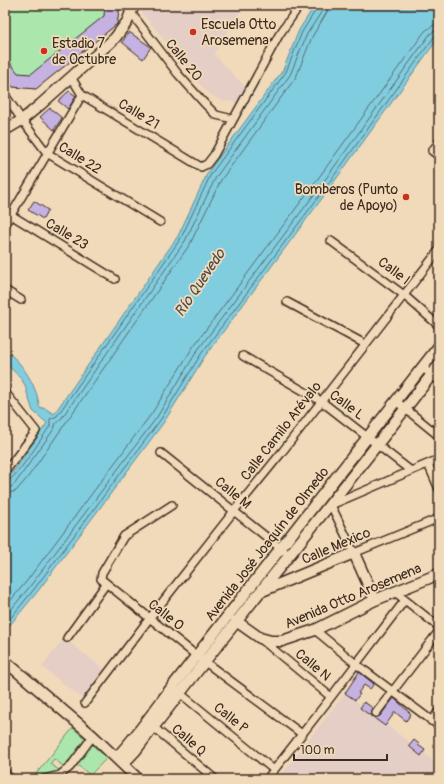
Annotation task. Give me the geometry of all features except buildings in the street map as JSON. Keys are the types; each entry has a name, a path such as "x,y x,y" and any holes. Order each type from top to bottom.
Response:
{"main road":[{"path":"5,130 22,120 40,105 115,38 124,26 130,8"},
{"name":"Avenida José Joaquín de Olmedo","path":"119,761 136,750 150,724 176,690 201,659 236,621 258,593 284,552 368,437 439,346"},
{"name":"Avenida José Joaquín de Olmedo","path":"201,659 243,598 284,552 331,504 405,408 435,378 439,365"},
{"path":"354,553 375,600"},
{"name":"Calle Mexico","path":"243,598 354,553"},
{"name":"Avenida Otto Arosemena","path":"236,621 260,638 271,642 282,641 315,630 375,600 439,574"},
{"path":"5,661 30,684 93,736 138,779"}],"street":[{"path":"233,119 279,36 300,5"},
{"name":"Calle 20","path":"130,8 178,74 204,103 216,115 233,119"},
{"name":"Calle 21","path":"71,77 82,95 201,167 207,164 214,155 233,119"},
{"name":"Calle 22","path":"5,95 47,153 160,222"},
{"path":"5,225 82,95"},
{"path":"439,142 432,151 439,156"},
{"name":"Calle 23","path":"5,210 115,279"},
{"name":"Calle I","path":"331,241 404,295 439,326"},
{"name":"Calle Camilo Arévalo","path":"85,703 149,619 282,452 439,250"},
{"path":"5,290 21,300"},
{"path":"287,302 365,344"},
{"name":"Calle L","path":"243,356 321,401 411,471"},
{"path":"422,368 435,378"},
{"path":"5,392 36,431 5,472"},
{"path":"396,401 439,436"},
{"name":"Calle M","path":"161,453 284,552"},
{"path":"354,553 331,504 439,459"},
{"path":"428,464 439,489"},
{"path":"68,638 106,584 100,579 102,573 124,536 172,505"},
{"name":"Calle Mexico","path":"354,553 439,518"},
{"name":"Calle O","path":"106,584 201,659 302,734"},
{"path":"395,592 439,627"},
{"path":"267,779 331,698 405,600"},
{"path":"315,630 356,664 439,726"},
{"path":"376,713 439,631"},
{"name":"Calle N","path":"260,638 331,698"},
{"name":"Calle P","path":"176,690 274,770"},
{"path":"431,721 439,710"},
{"name":"Calle Q","path":"150,724 215,779"},
{"path":"44,779 60,775 70,767 93,736"},
{"path":"5,772 7,776 12,779"}],"shaded area":[{"name":"Escuela Otto Arosemena","path":"141,5 244,5 214,54 246,88 242,99 237,102 223,101 214,97 204,89 139,9"},
{"path":"64,638 105,670 83,699 42,667"},
{"path":"345,693 439,765 439,779 278,779"}],"green space":[{"name":"Estadio 7 de Octubre","path":"5,5 120,5 117,24 36,89 13,87 5,78"},
{"path":"73,728 107,758 90,775 70,759 63,766 54,759 50,764 59,770 52,779 32,779"}],"water":[{"name":"Río Quevedo","path":"315,5 439,5 439,37 205,356 164,422 38,591 5,631 5,481 16,468 47,423 33,411 25,385 20,377 5,363 5,351 17,361 28,376 36,392 39,407 54,414 178,236 208,172 283,70 299,30"}],"place":[{"name":"Escuela Otto Arosemena","path":"193,32"},
{"name":"Estadio 7 de Octubre","path":"44,51"},
{"name":"Bomberos (Punto de Apoyo)","path":"406,197"}]}
